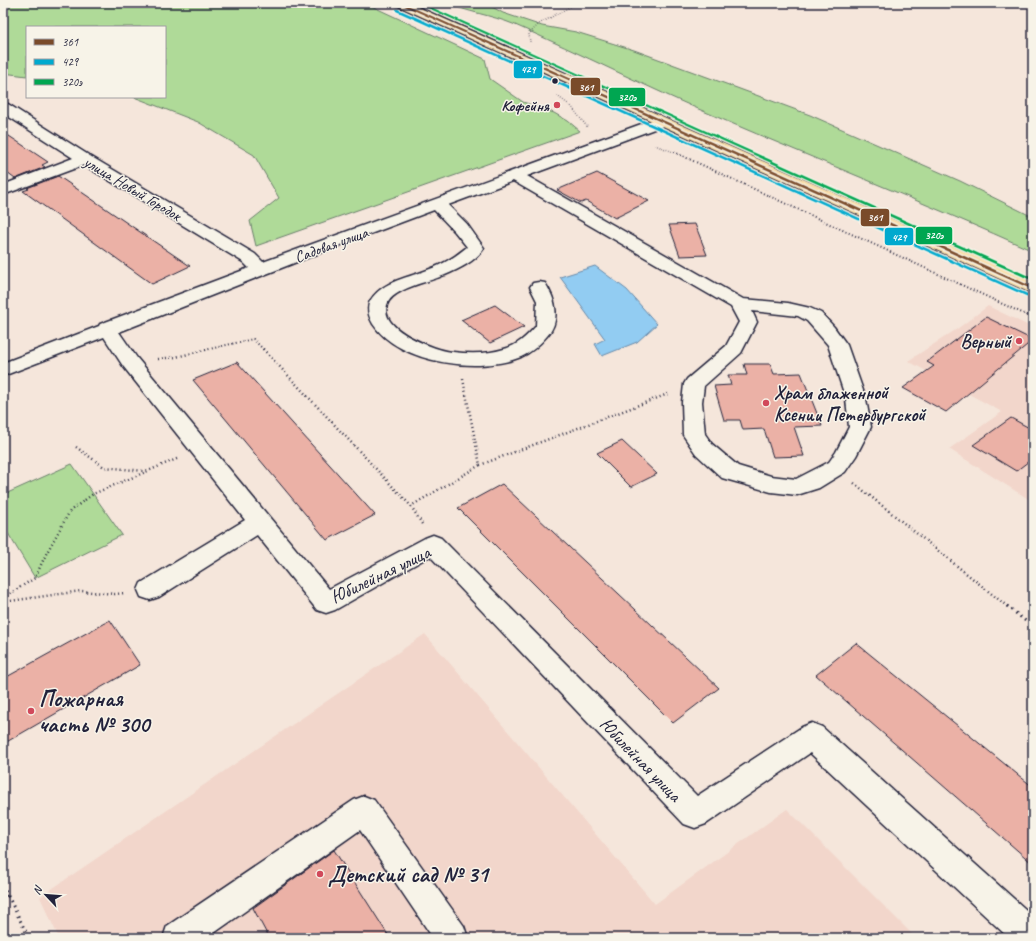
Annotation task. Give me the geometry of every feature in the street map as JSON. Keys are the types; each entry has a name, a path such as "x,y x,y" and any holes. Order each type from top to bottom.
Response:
{"main road":[{"path":"400,3 1033,290"}],"street":[{"name":"улица Новый Городок","path":"3,107 85,159 249,258 261,270"},
{"name":"Садовая улица","path":"3,370 107,328 311,250 660,122"},
{"path":"3,190 85,159"},
{"path":"515,176 739,304 803,312 814,317 837,345 856,399 860,427 855,439 837,466 811,482 797,487 771,484 730,472 704,449 694,435 692,402 694,384 734,349 748,322 739,304"},
{"path":"437,204 461,228 476,248 452,266 397,286 379,302 377,315 385,329 410,346 435,355 474,360 511,354 525,347 538,336 545,326 547,318 546,301 538,287"},
{"name":"Юбилейная улица","path":"107,328 130,362 326,603 433,544 695,814 812,736 1033,938"},
{"path":"150,590 260,522"},
{"path":"178,938 364,810 452,938"}],"path":[{"path":"531,45 529,34 539,24 577,3"},
{"path":"649,144 666,148 1033,318"},
{"path":"130,362 176,358 253,339 411,506 433,544"},
{"path":"459,359 480,465"},
{"path":"411,506 480,465 627,408 694,384"},
{"path":"76,447 104,467 145,471"},
{"path":"3,598 35,578 46,554 70,512 92,494 145,471 201,450"},
{"path":"837,466 872,499 1033,627"},
{"path":"3,602 81,591 115,594 150,590"},
{"path":"3,886 29,938"},
{"path":"3,898 7,894"},
{"path":"3,901 7,894"}],"shaded area":[{"path":"988,306 1033,328 1033,502 949,449 1002,412 908,361 957,329"},
{"path":"425,634 655,904 787,809 916,938 59,938 40,897"}],"green space":[{"path":"3,3 365,3 485,59 490,79 523,102 554,113 568,121 580,131 256,246 250,221 279,198 254,155 198,122 137,98 166,98 166,26 26,26 26,76 3,73"},
{"path":"446,3 485,3 503,13 542,26 576,32 634,50 810,115 960,181 1033,217 1033,251 691,106 513,24"},
{"path":"72,464 122,535 35,578 3,525 3,495"}],"water":[{"path":"595,266 627,290 657,324 637,342 602,356 595,344 605,339 560,277"}],"building":[{"path":"3,132 48,162 42,165 45,167 15,179 3,170"},
{"path":"597,173 649,201 615,218 586,201 581,203 557,190"},
{"path":"58,176 190,266 152,284 23,191"},
{"path":"695,224 707,255 680,256 669,225"},
{"path":"495,305 524,327 490,343 461,320"},
{"path":"986,317 1033,340 946,412 903,388 934,366 927,362"},
{"path":"237,362 375,515 327,540 193,380"},
{"name":"Храм блаженной Ксении Петербургской","path":"744,364 770,364 774,374 801,373 822,426 794,427 804,456 773,457 764,429 743,430 740,420 724,420 714,386 731,385 728,375 747,375"},
{"path":"1011,418 1033,430 1033,458 1016,471 973,445"},
{"path":"622,441 657,474 631,487 597,453"},
{"path":"502,484 719,688 673,723 458,508"},
{"name":"Пожарная часть № 300","path":"110,620 140,665 3,744 3,679"},
{"path":"856,643 1033,787 1033,864 816,675"},
{"name":"Детский сад № 31","path":"334,850 390,938 269,938 253,908"}],"transit line":[{"name":"361","path":"400,3 1033,289"},
{"name":"320э","path":"419,3 1033,280"},
{"name":"429","path":"397,10 1030,296"}],"place":[{"name":"Кофейня","path":"557,105"},
{"name":"Верный","path":"1019,341"},
{"name":"Храм блаженной Ксении Петербургской","path":"766,403"},
{"name":"Пожарная часть № 300","path":"31,711"},
{"name":"Детский сад № 31","path":"320,874"}]}
